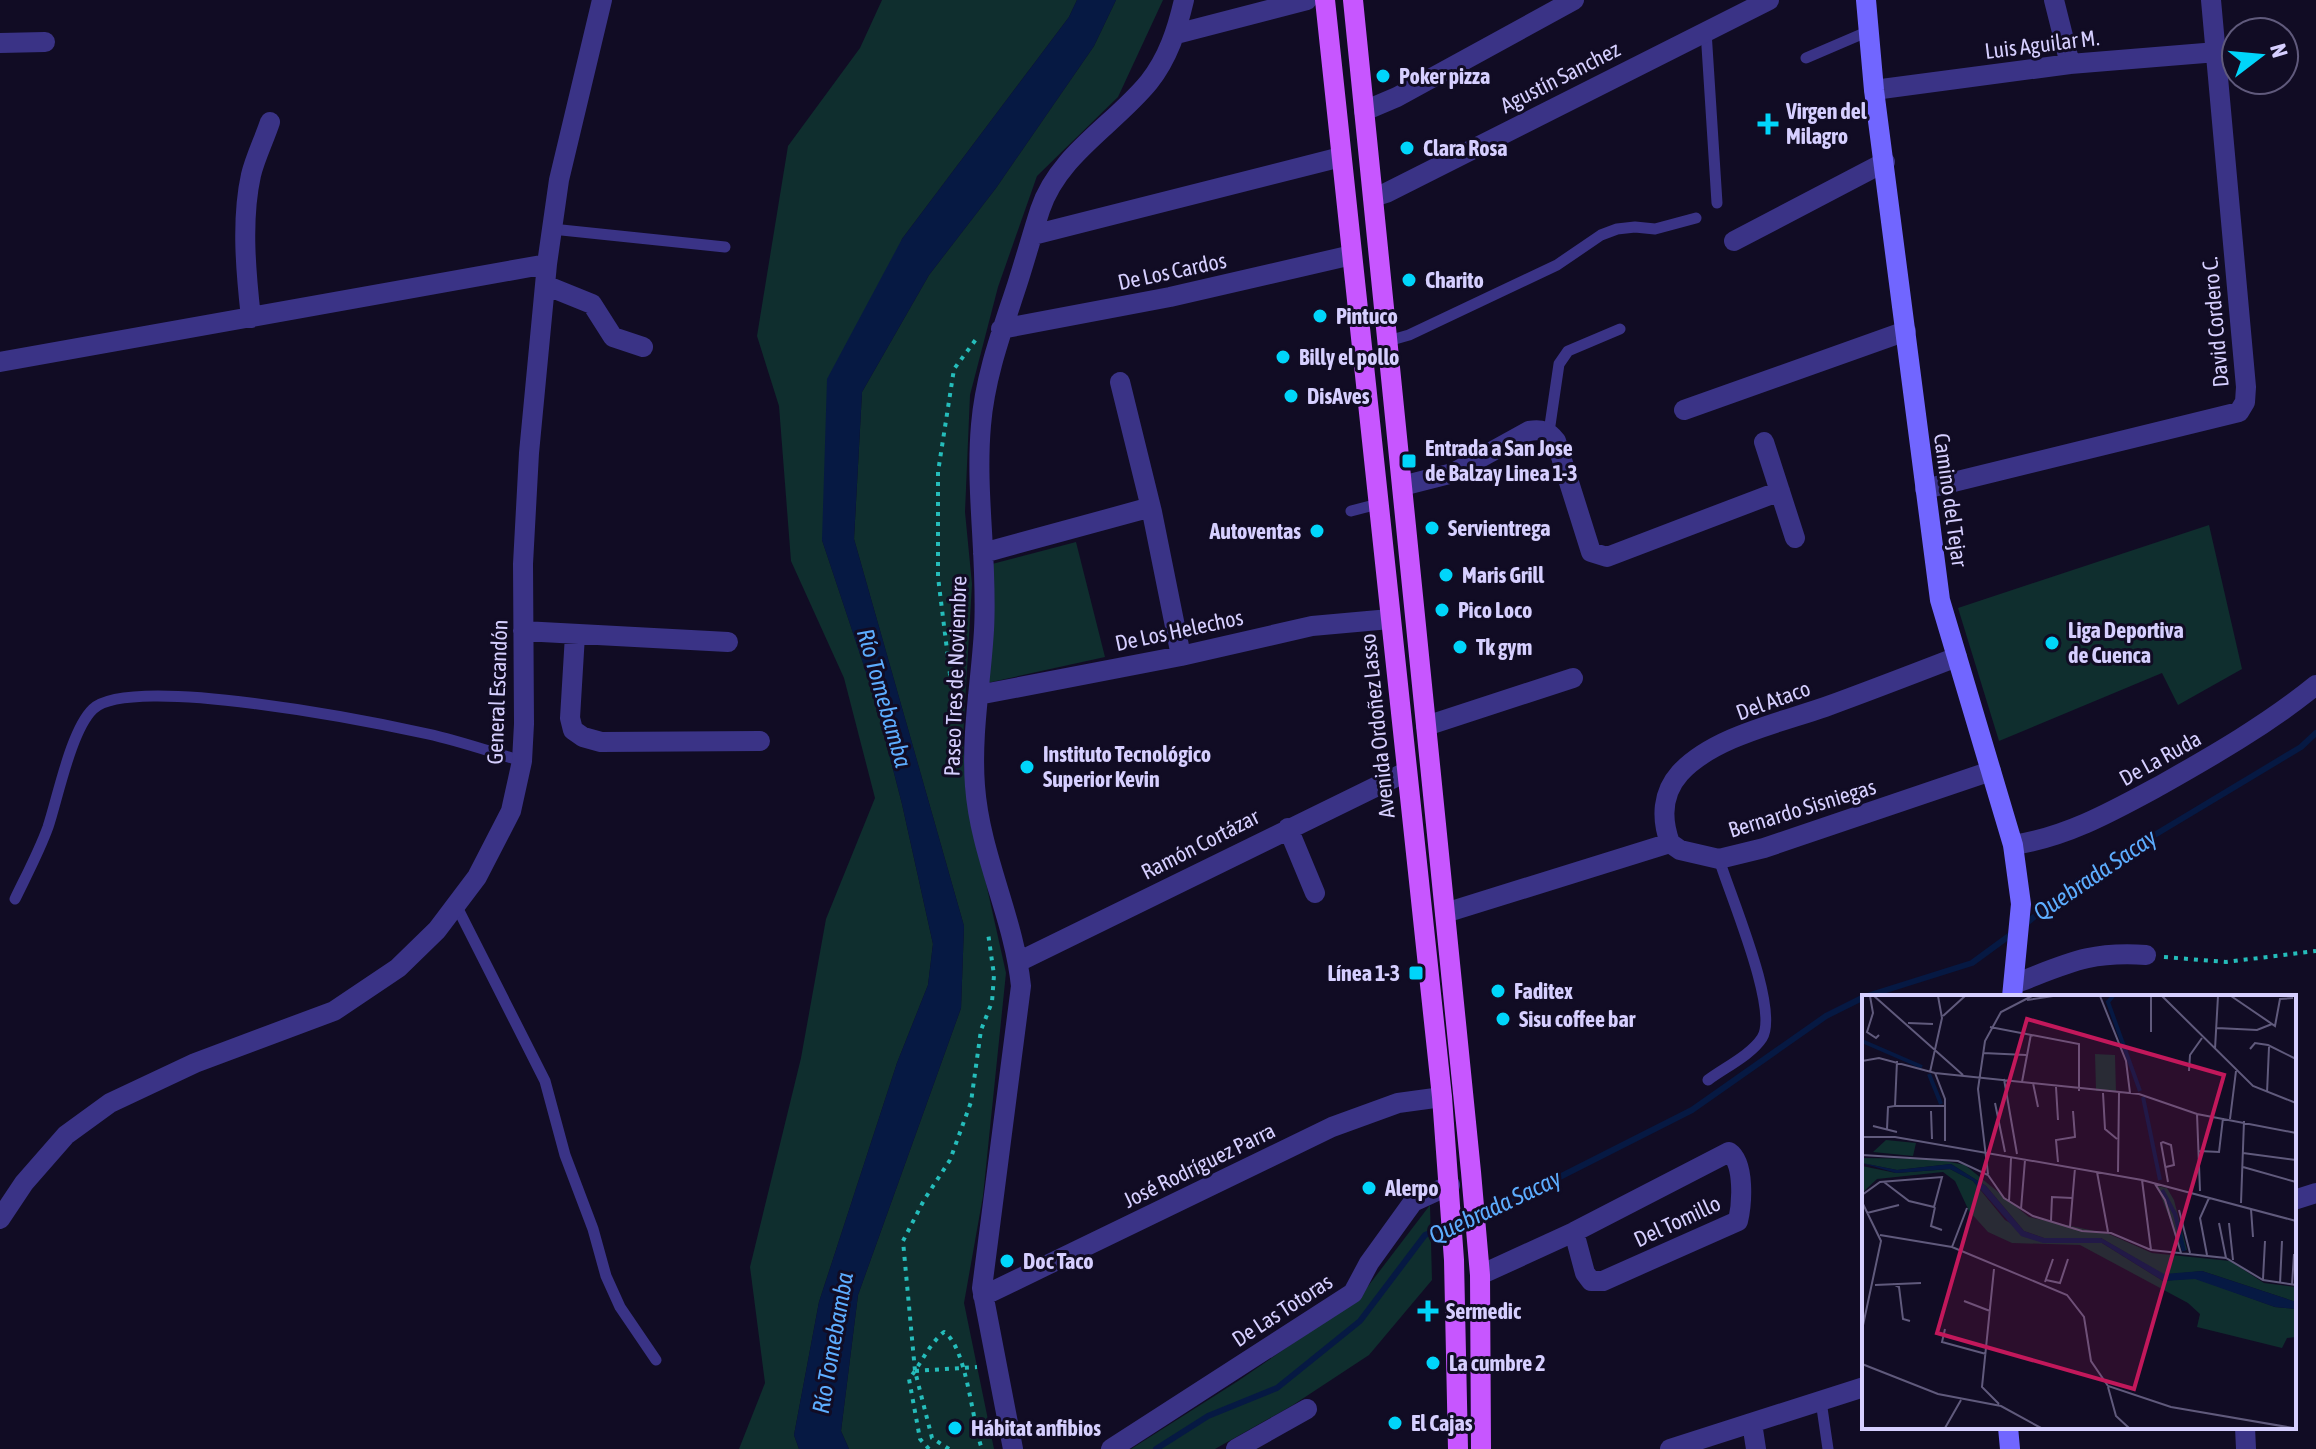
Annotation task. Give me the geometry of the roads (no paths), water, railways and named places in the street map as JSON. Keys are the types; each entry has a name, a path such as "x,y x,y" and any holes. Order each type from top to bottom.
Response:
{"main road":[{"name":"Avenida Ordoñez Lasso","path":"1325,0 1442,1097 1454,1260 1458,1449"},
{"path":"1353,0 1471,1172 1479,1267 1481,1449"}],"street":[{"name":"General Escandón","path":"0,1219 24,1183 66,1135 110,1103 195,1063 334,1011 398,968 437,930 477,877 511,811 522,761 529,453 547,264 559,180 602,0"},
{"name":"Paseo Tres de Noviembre","path":"1013,1449 983,1296 1021,986 1018,962 983,832 975,789 974,744 984,628 979,463 984,396 1001,329 1041,208 1058,175 1070,160 1115,119 1149,82 1176,34 1184,0"},
{"path":"1176,34 1307,0"},
{"path":"1364,111 1397,97 1574,0"},
{"name":"Agustín Sanchez","path":"1373,197 1769,0"},
{"name":"Camino del Tejar","path":"1866,0 1874,90 1940,600 2013,845 2021,904 2014,982"},
{"path":"2054,0 2070,64"},
{"name":"David Cordero C.","path":"1925,489 2239,412 2243,407 2246,387 2211,0"},
{"path":"0,43 45,42"},
{"name":"Luis Aguilar M.","path":"1874,90 2070,64 2217,52"},
{"path":"251,318 246,250 251,176 270,122"},
{"path":"1033,235 1341,157"},
{"path":"1734,241 1885,162"},
{"name":"De Los Cardos","path":"1001,329 1170,297 1352,255"},
{"path":"0,362 547,264"},
{"path":"545,285 592,304 613,337 643,347"},
{"path":"1684,410 1906,331"},
{"path":"1120,382 1152,512 1181,656"},
{"path":"1402,486 1453,473 1529,431 1539,429 1549,432 1556,441 1591,552 1607,557 1780,491"},
{"path":"1764,442 1795,538"},
{"path":"983,553 1144,509 1152,512"},
{"name":"De Los Helechos","path":"978,695 1181,656 1312,626 1390,619"},
{"path":"523,631 728,642"},
{"path":"575,635 570,718 573,730 583,737 601,742 760,741"},
{"name":"Del Ataco","path":"1670,843 1663,812 1668,793 1679,774 1715,746 1957,657"},
{"path":"1426,726 1573,678"},
{"name":"De La Ruda","path":"2013,845 2036,842 2082,827 2217,754 2316,685"},
{"name":"Bernardo Sisniegas","path":"1670,843 1680,850 1719,859 1764,848 1991,771"},
{"name":"Ramón Cortázar","path":"1018,962 1406,772"},
{"path":"1288,828 1315,893"},
{"path":"1445,913 1670,843"},
{"path":"2014,982 2088,956 2112,953 2146,955"},
{"name":"José Rodríguez Parra","path":"983,1296 1332,1127 1398,1103 1442,1097"},
{"name":"Del Tomillo","path":"1479,1267 1574,1232 1729,1152 1738,1163 1738,1221 1603,1281 1591,1281 1585,1273 1574,1232"},
{"name":"De Las Totoras","path":"1111,1449 1353,1293 1369,1263 1413,1202 1450,1185"},
{"path":"2296,1199 2316,1193"},
{"path":"1670,1449 1862,1388"},
{"path":"1236,1449 1307,1409"},
{"path":"1752,1423 1756,1449"},
{"path":"2008,1429 2010,1449"},
{"path":"2245,1429 2246,1449"}],"lane":[{"path":"1705,31 1717,203"},
{"path":"1806,58 1869,31"},
{"path":"1388,341 1409,335 1557,265 1601,235 1617,229 1655,229 1696,218"},
{"path":"552,229 725,247"},
{"path":"1549,432 1559,364 1568,351 1620,329"},
{"path":"1351,511 1378,504"},
{"path":"15,899 47,830 80,727 94,707 124,696 173,695 269,706 429,734 522,761"},
{"path":"1708,1080 1761,1040 1766,1028 1755,964 1719,859"},
{"path":"456,905 545,1081 565,1155 593,1229 606,1276 620,1307 656,1360"},
{"path":"1821,1401 1828,1449"}],"water":[{"name":"Río Tomebamba","path":"1077,0 1116,0 1094,46 996,188 929,275 862,392 854,539 964,926 961,1008 858,1295 841,1431 849,1449 799,1449 794,1435 819,1302 897,1063 928,985 933,944 875,699 822,540 827,379 902,239 1069,17"}],"waterway":[{"name":"Quebrada Sacay","path":"2023,926 2078,881 2301,747 2316,733"},
{"name":"Quebrada Sacay","path":"1870,995 1972,963 2013,933"},
{"name":"Quebrada Sacay","path":"1156,1449 1208,1416 1277,1388 1360,1321 1425,1235 1530,1192 1692,1110 1826,1016 1862,998"}],"place":[{"name":"Poker pizza","path":"1383,76"},
{"name":"Virgen del Milagro","path":"1768,124"},
{"name":"Clara Rosa","path":"1407,148"},
{"name":"Charito","path":"1409,280"},
{"name":"Pintuco","path":"1320,316"},
{"name":"Billy el pollo","path":"1283,357"},
{"name":"DisAves","path":"1291,396"},
{"name":"Entrada a San Jose de Balzay Linea 1-3","path":"1409,461"},
{"name":"Servientrega","path":"1432,528"},
{"name":"Autoventas","path":"1317,531"},
{"name":"Maris Grill","path":"1446,575"},
{"name":"Pico Loco","path":"1442,610"},
{"name":"Liga Deportiva de Cuenca","path":"2052,643"},
{"name":"Tk gym","path":"1460,647"},
{"name":"Instituto Tecnológico Superior Kevin","path":"1027,767"},
{"name":"Línea 1-3","path":"1416,973"},
{"name":"Faditex","path":"1498,991"},
{"name":"Sisu coffee bar","path":"1503,1019"},
{"name":"Alerpo","path":"1369,1188"},
{"name":"Doc Taco","path":"1007,1261"},
{"name":"Sermedic","path":"1428,1311"},
{"name":"La cumbre 2","path":"1433,1363"},
{"name":"El Cajas","path":"1395,1423"},
{"name":"Hábitat anfibios","path":"955,1428"}]}
